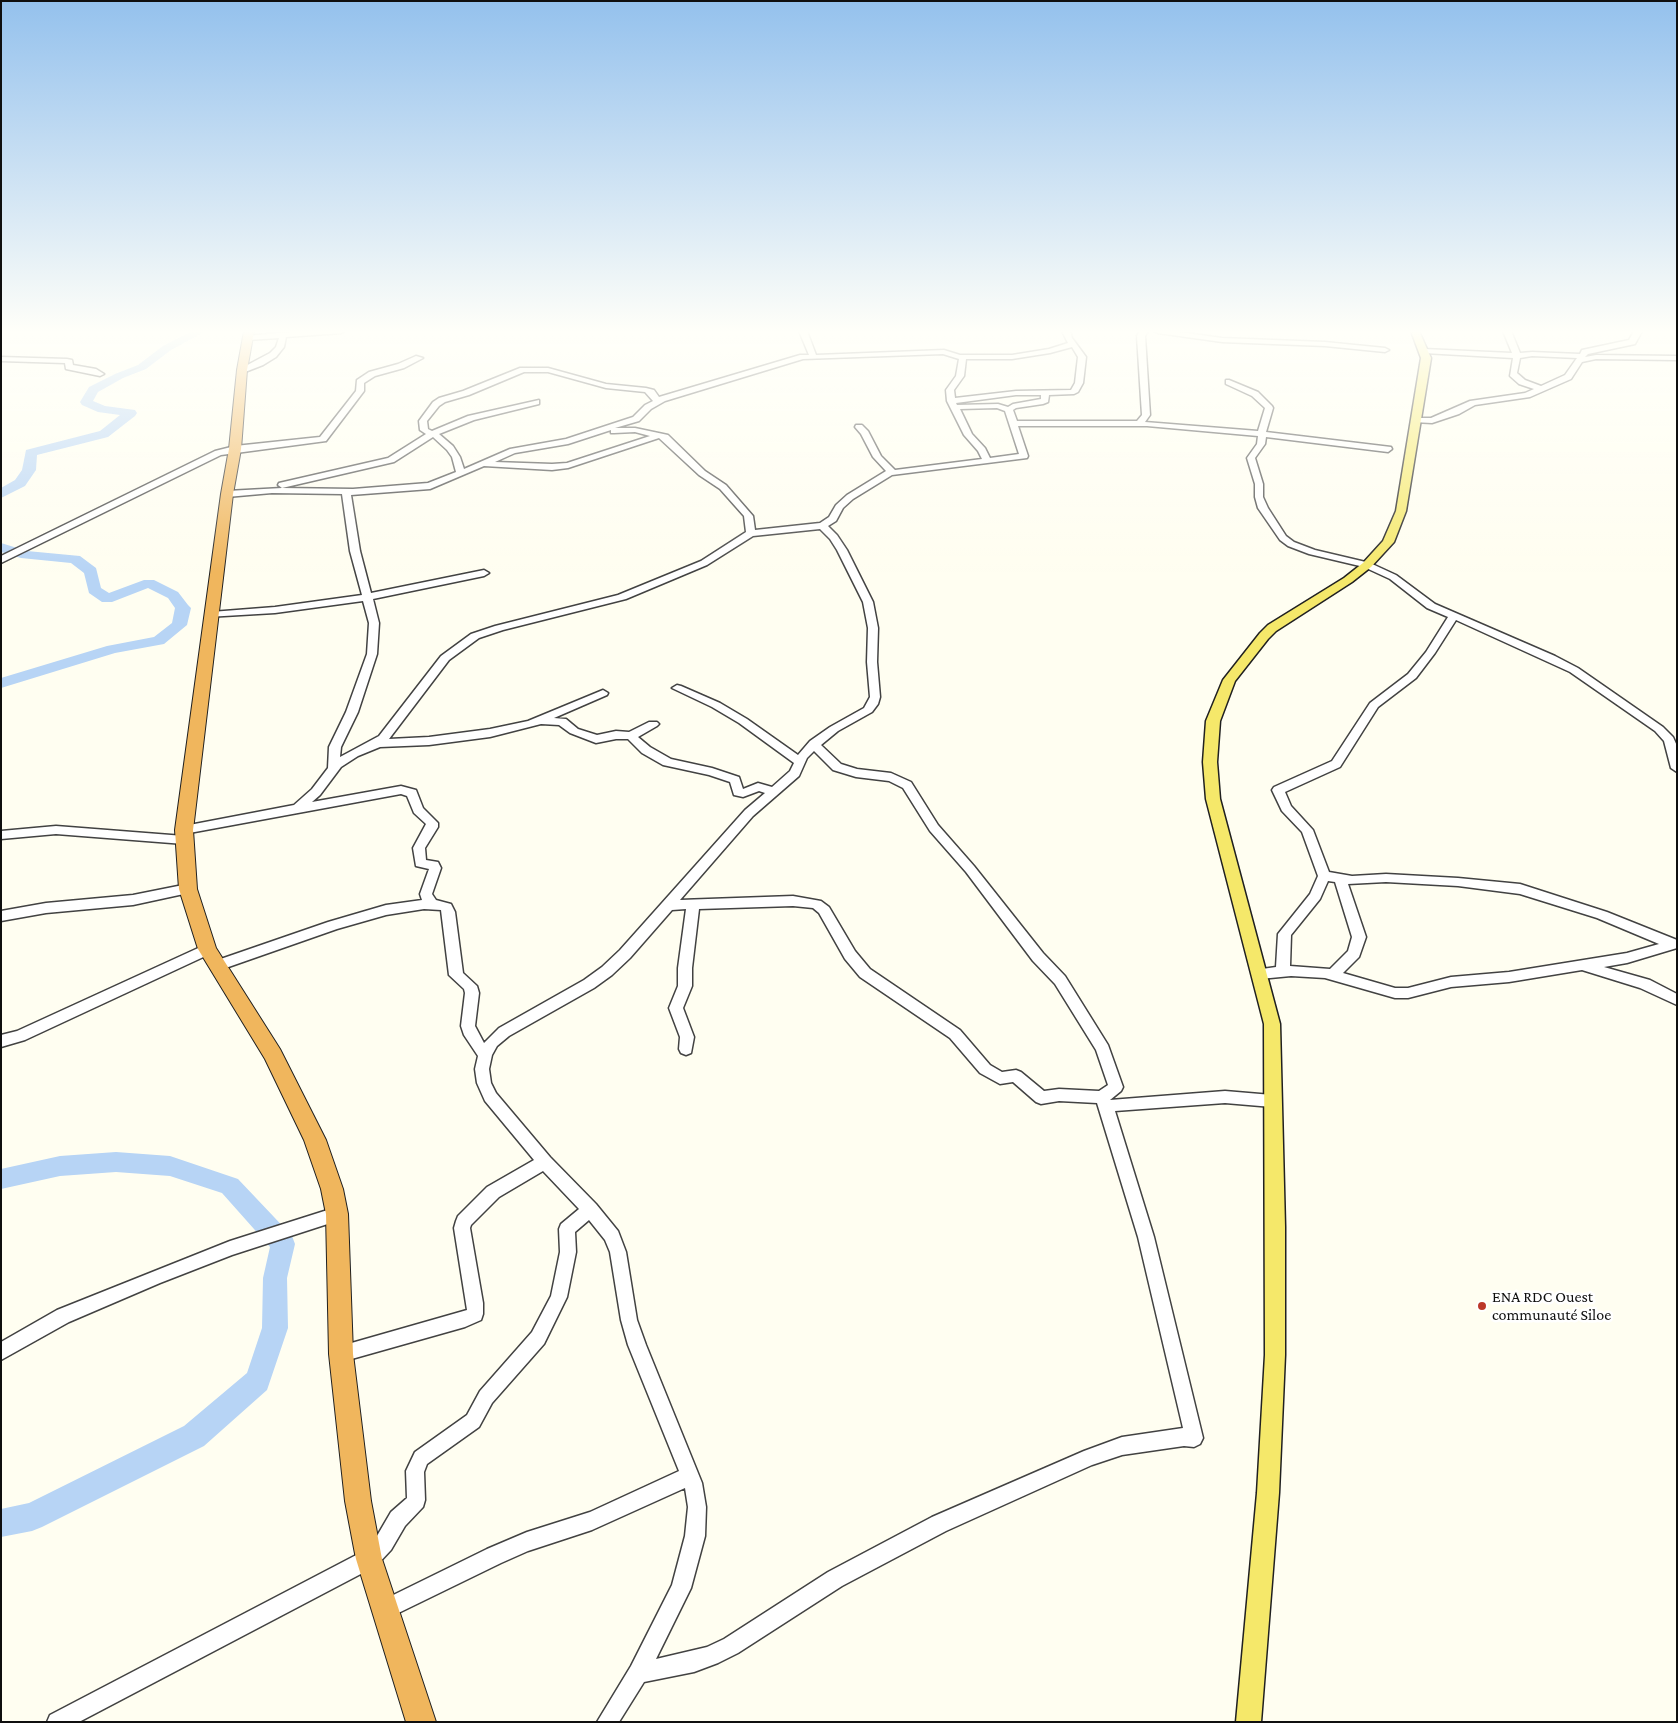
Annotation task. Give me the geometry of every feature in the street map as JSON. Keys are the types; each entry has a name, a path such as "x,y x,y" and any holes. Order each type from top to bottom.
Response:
{"highway":[{"path":"238,411 184,835 188,889 207,949 274,1055 300,1107 325,1167 337,1214 341,1354 358,1501 369,1559 421,1722"}],"main road":[{"path":"1248,1722 1268,1493 1275,1355 1272,1024 1213,799 1210,762 1213,721 1229,680 1264,636 1272,628 1342,585 1367,565 1388,542 1401,511 1417,411"}],"street":[{"path":"1,560 218,453 235,449 323,438 331,431 345,411"},
{"path":"431,411 423,421 424,430 444,441 456,456 461,473"},
{"path":"226,499 391,460 432,434 472,418 498,411"},
{"path":"265,490 346,492 423,488 438,484 513,451 568,441 639,417 644,411"},
{"path":"957,411 968,435 982,450 987,460"},
{"path":"378,743 409,707 445,658 475,636 499,628 622,597 704,563 752,533 822,526 833,519 839,507 850,497 893,472 1025,455 1012,423 1011,411"},
{"path":"1140,424 1146,411"},
{"path":"1268,411 1260,447 1252,458 1259,484 1259,497 1274,526 1291,544 1326,556 1367,565 1393,577 1431,606 1552,658 1574,670 1649,722 1673,743 1677,768"},
{"path":"1416,420 1432,421 1454,411"},
{"path":"1012,423 1140,424 1262,434 1388,449"},
{"path":"859,427 865,433 877,457 893,472"},
{"path":"590,434 635,430 661,435 673,443 702,473 722,488 748,516 752,533"},
{"path":"482,464 552,467 568,465 661,435"},
{"path":"333,768 335,747 352,712 372,654 374,623 355,552 346,492"},
{"path":"607,1722 638,1673 681,1588 690,1561 695,1536 697,1507 690,1476 637,1345 629,1320 618,1252 612,1236 590,1209 545,1162 490,1097 484,1083 482,1069 485,1055 492,1042 504,1032 567,998 607,971 670,905 749,813 795,773 800,762 814,744 834,729 868,710 873,704 875,697 872,662 872,618 868,602 838,544 822,526"},
{"path":"211,615 275,610 367,598 484,573"},
{"path":"1283,973 1283,943 1285,934 1315,896 1324,876 1307,830 1286,808 1278,790 1312,776 1340,760 1374,705 1412,676 1454,615"},
{"path":"677,688 716,705 743,720 800,762"},
{"path":"535,723 603,693"},
{"path":"298,808 316,792 333,768 354,753 378,743 429,741 490,733 535,723 562,721 572,729 594,739 616,735 632,736 653,724"},
{"path":"632,736 646,750 667,762 707,771 735,780 738,792 743,793 758,787 773,791"},
{"path":"814,744 837,767 856,773 892,777 907,785 934,828 970,869 1038,957 1060,980 1103,1049 1116,1086 1104,1102"},
{"path":"1,835 62,830 184,835 298,808 401,790 412,793 418,810 432,823 432,827 419,848 420,863 434,865 435,868 426,894 431,904"},
{"path":"1324,876 1340,879 1418,879 1494,885 1520,890 1593,912 1675,944"},
{"path":"1334,974 1354,953 1359,937 1340,879"},
{"path":"1,916 46,908 142,898 188,889"},
{"path":"670,905 793,901 816,904 824,910 850,955 865,972 955,1034 985,1069 1000,1078 1016,1076 1041,1098 1059,1095 1104,1102 1226,1097 1272,1101"},
{"path":"217,966 333,925 386,910 431,904 446,908 449,912 456,975 470,986 472,993 468,1026 485,1055"},
{"path":"686,1049 687,1037 676,1008 685,986 684,968 694,904"},
{"path":"1260,974 1291,971 1334,974 1395,993 1408,993 1451,982 1510,977 1627,958 1675,944"},
{"path":"1,1041 20,1036 207,949"},
{"path":"1582,965 1644,984 1677,1000"},
{"path":"638,1673 694,1662 711,1656 731,1646 835,1579 930,1528 1090,1457 1122,1446 1184,1437 1194,1438 1146,1237 1104,1102"},
{"path":"341,1354 465,1320 475,1314 475,1303 462,1228 464,1221 493,1192 545,1162"},
{"path":"57,1722 369,1559 384,1543 398,1520 416,1500 415,1471 421,1458 473,1421 486,1397 538,1338 559,1297 568,1252 567,1229 590,1209"},
{"path":"1,1352 63,1316 214,1254 337,1214"},
{"path":"384,1610 494,1556 527,1542 592,1521 690,1476"}],"waterway":[{"path":"1,494 20,483 29,470 31,453 104,434 131,413 119,411"},
{"path":"1,547 26,555 75,559 91,571 94,590 107,599 149,583 173,595 183,608 179,625 159,641 113,649 1,683"},
{"path":"1,1179 60,1166 116,1162 170,1166 230,1186 283,1244 275,1278 275,1328 258,1381 194,1436 32,1517 1,1523"}],"place":[{"name":"ENA RDC Ouest communauté Siloe","path":"1482,1306"}]}
